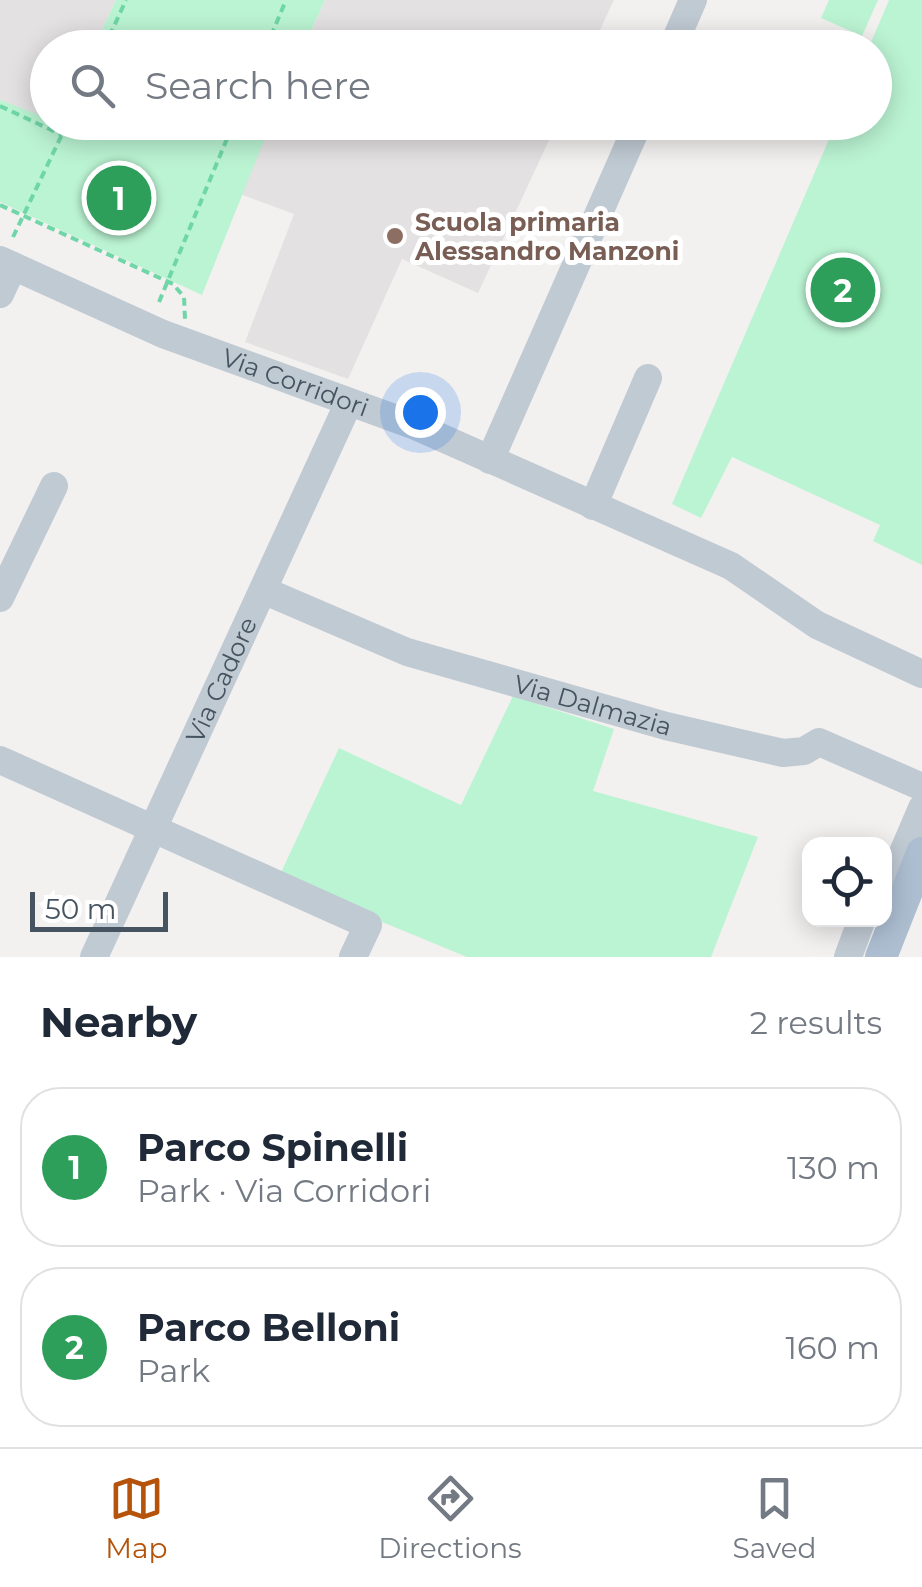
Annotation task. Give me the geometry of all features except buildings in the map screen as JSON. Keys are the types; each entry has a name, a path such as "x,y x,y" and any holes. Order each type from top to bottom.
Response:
{"main road":[{"path":"881,957 922,853"}],"street":[{"path":"680,30 693,0"},
{"path":"490,460 631,140"},
{"path":"0,294 8,254"},
{"name":"Via Corridori","path":"8,254 163,334 413,425 731,566 817,625 922,674"},
{"path":"593,506 648,378"},
{"name":"Via Cadore","path":"94,957 349,402"},
{"path":"0,598 54,486"},
{"name":"Via Dalmazia","path":"264,591 407,652 666,726 784,752 804,751 819,742 922,786"},
{"path":"0,760 368,925 353,957"},
{"path":"892,877 922,808"},
{"path":"848,957 859,927"}],"path":[{"path":"112,30 126,0"},
{"path":"274,30 286,0"},
{"path":"0,106 30,120"},
{"path":"8,254 60,140"},
{"path":"159,302 226,140"}],"shaded area":[{"path":"0,0 116,0 102,30 30,30 30,114 0,100"},
{"path":"325,0 614,0 600,30 312,30"},
{"name":"Scuola primaria Alessandro Manzoni","path":"264,140 549,140 478,293 402,259 348,379 245,342 294,214 240,194"}],"green space":[{"path":"116,0 325,0 312,30 102,30"},
{"path":"829,0 878,0 865,30 848,30 821,18"},
{"path":"889,0 922,0 922,565 873,541 880,525 732,457 701,518 672,504 829,140 892,140 892,30 876,30"},
{"path":"0,100 30,111 30,140 264,140 202,295 0,202"},
{"path":"513,696 614,729 593,791 758,837 711,957 467,957 278,879 339,748 461,805"}],"place":[{"name":"Parco Spinelli","path":"119,198"},
{"name":"Scuola primaria Alessandro Manzoni","path":"395,236"},
{"name":"Parco Belloni","path":"843,290"}]}
